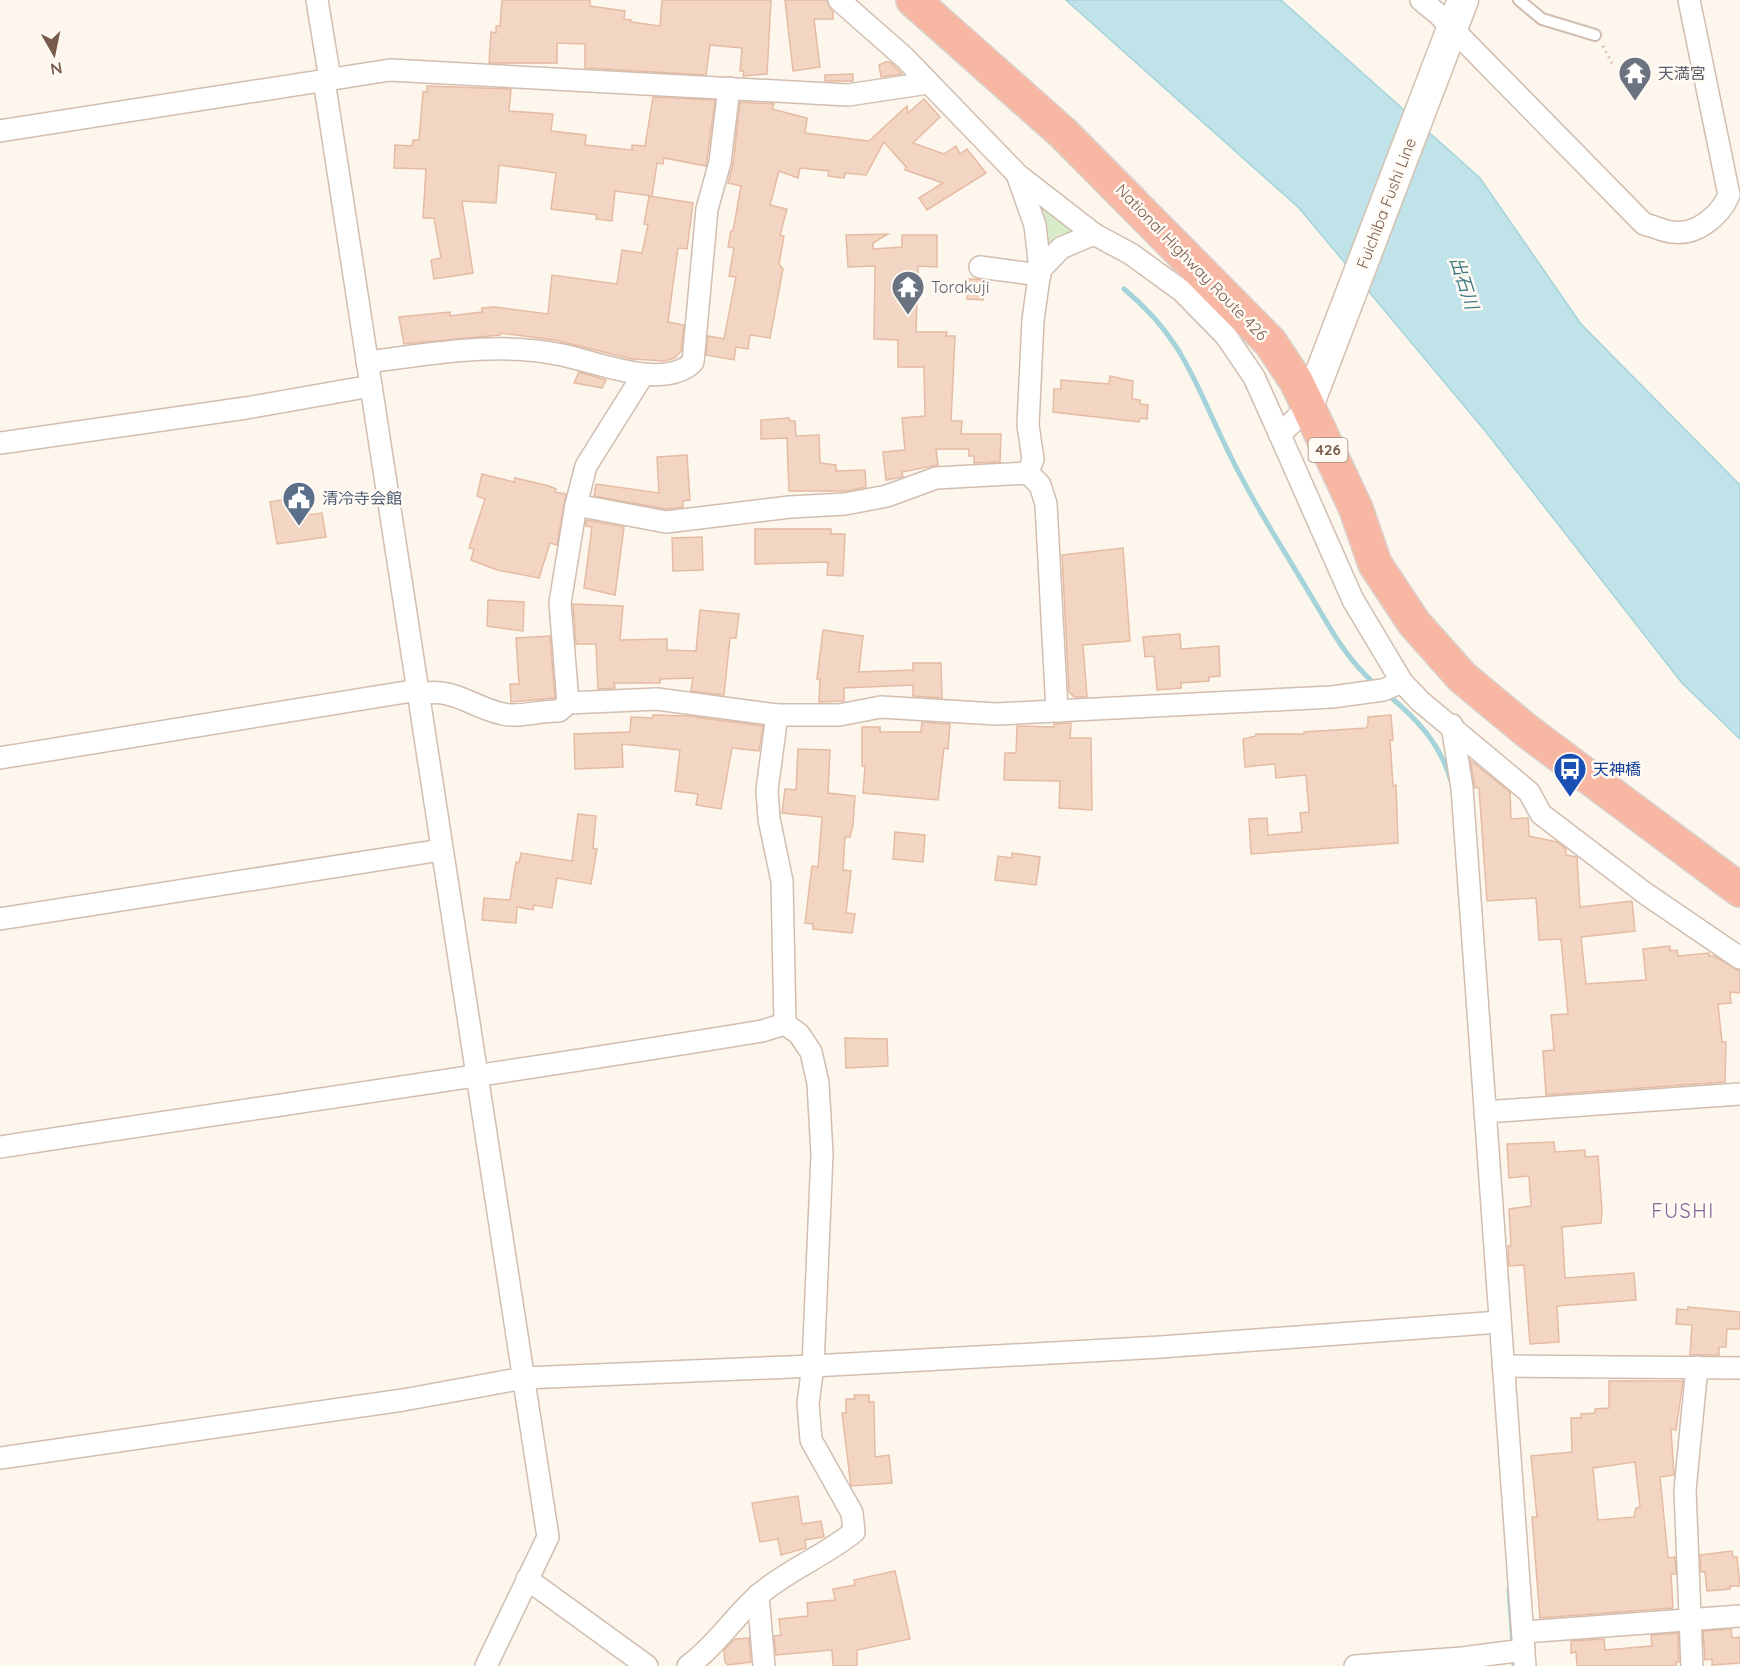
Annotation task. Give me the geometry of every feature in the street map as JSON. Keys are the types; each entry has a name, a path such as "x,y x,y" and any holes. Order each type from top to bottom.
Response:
{"highway":[{"name":"National Highway Route 426","path":"913,0 1064,134 1270,342 1296,381 1308,406 1356,509 1376,564 1414,623 1462,677 1527,731 1740,890"}],"main road":[{"name":"Fuichiba Fushi Line","path":"1308,406 1330,352 1446,19"}],"street":[{"path":"317,0 367,362 548,1537 486,1666"},
{"path":"839,0 905,58 1017,175 1094,234 1131,254 1182,291 1226,336 1254,377 1353,600 1402,682 1420,701 1529,792 1541,814 1646,894 1740,958"},
{"path":"1420,0 1446,19 1644,224 1673,233 1700,226 1723,211 1729,195 1689,0"},
{"path":"0,131 390,70 848,95 928,83"},
{"path":"367,362 502,347 561,355 644,375 686,369 693,362 707,209 720,162 729,88"},
{"path":"1017,175 1035,225 1040,272 1033,320 1028,425 1033,459 1028,473"},
{"path":"1040,272 1061,248 1094,234"},
{"path":"980,267 1040,272"},
{"path":"568,703 560,603 576,505 586,466 644,375"},
{"path":"0,443 246,408 371,386"},
{"path":"1280,435 1308,406"},
{"path":"576,505 666,522 845,504 887,496 936,478 1028,473 1040,485 1046,504 1057,711"},
{"path":"0,758 438,690 506,715 543,710 559,711 568,703 657,699 777,715 839,715 881,707 996,714 1332,697 1383,690 1402,682"},
{"path":"777,715 767,790 769,819 782,881 785,1024"},
{"path":"1452,726 1462,788 1525,1650"},
{"path":"0,919 441,850"},
{"path":"0,1147 476,1074 569,1063 762,1031 785,1024"},
{"path":"688,1666 758,1595 787,1572 831,1550 854,1532 852,1513 812,1440 808,1403 813,1366 822,1154 818,1083 811,1052 799,1034 785,1024"},
{"path":"1485,1112 1740,1094"},
{"path":"0,1458 403,1401 524,1378 813,1366 1150,1348 1500,1322"},
{"path":"1503,1366 1740,1368"},
{"path":"1692,1666 1685,1490 1697,1367"},
{"path":"527,1579 647,1666"},
{"path":"758,1595 764,1666"},
{"path":"1355,1666 1462,1658 1525,1650 1690,1621 1740,1616"}],"lane":[{"path":"1519,0 1542,19 1594,35"}],"path":[{"path":"1594,35 1614,67"}],"green space":[{"path":"1033,194 1076,230 1045,254"}],"water":[{"name":"出石川","path":"1066,0 1281,0 1480,178 1581,324 1740,485 1740,739 1682,683 1486,432 1299,208"}],"building":[{"path":"502,0 590,0 590,6 625,11 624,19 631,20 631,22 660,26 662,0 771,0 767,74 743,76 744,71 740,71 742,48 710,45 706,75 585,68 585,44 557,43 557,63 489,63 491,32 496,33 496,26 500,26"},
{"path":"785,0 827,0 833,12 833,19 814,19 820,67 793,71"},
{"path":"890,62 902,74 881,77 879,65"},
{"path":"853,74 853,81 825,81 825,75"},
{"path":"427,86 511,89 509,111 553,114 551,131 586,135 585,145 632,150 632,145 645,146 653,97 715,100 706,166 664,158 663,164 657,163 652,196 615,191 612,221 596,219 597,215 551,209 556,173 499,165 496,203 462,201 473,273 434,279 431,260 441,258 434,218 423,218 426,169 394,168 395,145 412,146 413,140 419,140 423,92 427,92"},
{"path":"924,99 940,117 913,143 944,154 956,146 960,154 967,149 986,173 927,210 919,198 943,183 905,170 906,167 884,142 866,175 845,173 844,178 828,176 829,171 800,168 798,178 779,171 770,205 787,209 780,235 784,236 779,264 783,269 770,338 750,335 748,349 736,347 734,360 706,355 708,336 724,339 736,277 729,276 734,248 728,247 741,186 728,183 733,164 740,102 774,104 772,109 807,118 805,133 869,141 907,106 908,113"},
{"path":"649,196 693,203 687,249 678,248 668,322 684,325 681,351 675,358 664,361 632,359 555,340 500,333 500,335 404,344 399,317 450,312 450,316 482,312 482,308 495,307 548,314 552,275 617,284 622,250 642,253 648,225 644,224"},
{"path":"888,234 873,243 873,249 902,247 902,235 937,235 937,267 918,266 916,332 947,332 946,336 955,336 951,421 962,421 961,434 1001,434 1000,462 974,463 974,456 969,456 969,449 936,449 938,465 902,472 903,477 886,480 883,452 905,450 902,418 925,416 924,367 898,367 898,340 874,339 875,266 848,267 846,235"},
{"path":"969,279 984,280 983,300 967,299"},
{"path":"579,372 606,380 602,388 574,383"},
{"path":"1110,376 1133,381 1132,399 1140,400 1140,404 1148,405 1147,419 1140,418 1139,422 1053,412 1054,389 1061,389 1061,380 1109,384"},
{"path":"789,418 790,421 795,421 796,436 819,435 820,463 836,465 836,471 865,470 866,487 846,491 789,491 787,438 761,439 761,420"},
{"path":"687,455 690,500 683,501 683,507 666,509 594,496 596,484 659,493 657,457"},
{"path":"482,474 514,482 515,478 549,486 556,489 555,492 566,494 557,545 550,543 539,578 497,570 471,560 474,549 469,548 485,499 477,496"},
{"name":"清冷寺会館","path":"296,497 301,516 322,513 326,537 277,544 270,502"},
{"path":"586,520 624,527 615,595 584,588 592,527 586,526"},
{"path":"755,529 831,529 831,534 845,534 843,576 827,575 828,562 755,564"},
{"path":"702,537 703,570 673,571 672,538"},
{"path":"1123,548 1130,641 1083,645 1087,697 1074,697 1069,692 1062,555"},
{"path":"488,600 524,602 523,631 487,626"},
{"path":"573,604 623,606 620,640 667,639 667,650 696,651 700,610 739,614 736,638 730,638 724,695 691,691 693,678 660,679 660,683 614,683 615,688 598,689 596,644 576,644"},
{"path":"823,630 863,636 859,672 913,670 913,663 941,663 942,698 913,696 913,685 844,688 844,701 819,702 820,679 817,679"},
{"path":"1180,634 1181,649 1219,646 1220,676 1209,677 1209,681 1181,683 1181,688 1157,690 1154,656 1145,657 1143,637"},
{"path":"550,636 555,698 511,702 510,684 519,684 516,638"},
{"path":"653,715 688,716 763,726 759,751 732,748 721,809 696,805 698,794 675,791 680,750 622,744 623,767 575,769 574,734 630,732 631,717 653,718"},
{"path":"1391,715 1393,740 1390,740 1393,786 1396,785 1398,843 1251,854 1249,819 1267,818 1268,835 1302,832 1300,813 1309,812 1306,775 1276,778 1275,764 1245,767 1243,739 1256,736 1256,734 1304,734 1304,732 1366,728 1368,717"},
{"path":"922,722 950,724 948,749 944,748 938,800 863,793 865,766 862,766 862,727 880,727 880,732 921,732"},
{"path":"1071,723 1070,738 1091,738 1092,810 1059,808 1060,781 1004,780 1005,753 1016,753 1017,726 1054,727 1054,724"},
{"path":"798,749 830,750 828,793 855,796 853,825 850,837 845,837 843,870 851,871 846,913 855,914 852,933 813,929 813,924 805,923 812,866 818,867 822,817 782,813 785,789 796,790"},
{"path":"1470,760 1510,792 1511,819 1528,818 1529,836 1557,842 1566,849 1566,855 1577,857 1580,907 1632,901 1635,931 1581,937 1586,984 1646,980 1643,949 1670,946 1670,951 1677,950 1678,956 1709,953 1709,956 1714,956 1740,971 1740,993 1730,992 1731,1003 1718,1004 1722,1042 1726,1042 1725,1082 1546,1095 1543,1051 1554,1050 1551,1015 1568,1014 1561,939 1539,940 1536,898 1487,901 1479,788 1475,788"},
{"path":"578,814 596,816 593,848 597,849 591,884 557,878 552,908 534,905 533,910 517,907 516,923 482,920 484,898 510,900 516,862 519,863 521,853 572,861"},
{"path":"895,832 925,835 923,862 893,859"},
{"path":"1012,853 1040,857 1036,885 995,880 998,856 1012,858"},
{"path":"845,1038 887,1039 888,1066 846,1068"},
{"path":"1554,1142 1555,1152 1585,1150 1585,1157 1598,1156 1601,1223 1562,1227 1565,1278 1634,1273 1636,1300 1557,1306 1559,1342 1530,1344 1524,1265 1509,1266 1508,1246 1511,1246 1509,1209 1531,1206 1529,1176 1509,1178 1507,1144"},
{"path":"1688,1307 1740,1312 1740,1329 1727,1329 1726,1347 1719,1347 1719,1355 1690,1355 1692,1325 1676,1324 1677,1309 1688,1310"},
{"path":"1609,1381 1683,1381 1676,1430 1671,1429 1674,1475 1660,1477 1668,1558 1675,1557 1676,1574 1671,1574 1673,1608 1540,1618 1532,1517 1537,1517 1531,1456 1572,1452 1571,1418 1581,1418 1581,1414 1595,1413 1595,1409 1609,1408","holes":["1635,1462 1640,1507 1636,1508 1634,1517 1598,1520 1593,1468"]},
{"path":"854,1395 869,1395 869,1402 874,1402 875,1457 889,1455 892,1483 851,1486 842,1413 846,1413 846,1399 855,1399"},
{"path":"798,1496 802,1524 821,1521 824,1537 805,1540 806,1548 781,1555 778,1539 760,1542 752,1503"},
{"path":"1732,1551 1733,1557 1737,1557 1740,1586 1707,1591 1705,1572 1701,1572 1700,1555"},
{"path":"895,1571 910,1639 857,1650 857,1666 833,1666 832,1650 776,1655 774,1636 781,1635 779,1619 808,1616 807,1603 835,1600 833,1589 855,1585 854,1580"},
{"path":"1731,1629 1732,1638 1740,1637 1740,1663 1712,1665 1712,1659 1705,1660 1703,1631"},
{"path":"1678,1633 1679,1662 1676,1662 1676,1666 1577,1666 1576,1652 1571,1653 1571,1641 1604,1639 1605,1650 1652,1646 1651,1635"},
{"path":"749,1638 751,1662 728,1665 725,1662 724,1650 735,1639"}],"waterway":[{"path":"1124,289 1145,308 1176,346 1188,366 1240,475 1270,527 1340,643 1356,665 1375,684"},
{"path":"1387,694 1418,722 1434,743 1451,781"},
{"path":"1509,1589 1513,1646"},
{"path":"1514,1655 1514,1666"}],"place":[{"name":"天満宮","path":"1635,102"},
{"name":"Torakuji","path":"908,316"},
{"name":"清冷寺会館","path":"299,527"},
{"name":"天神橋","path":"1570,798"}],"district":[{"name":"FUSHI","path":"1683,1211"}]}
